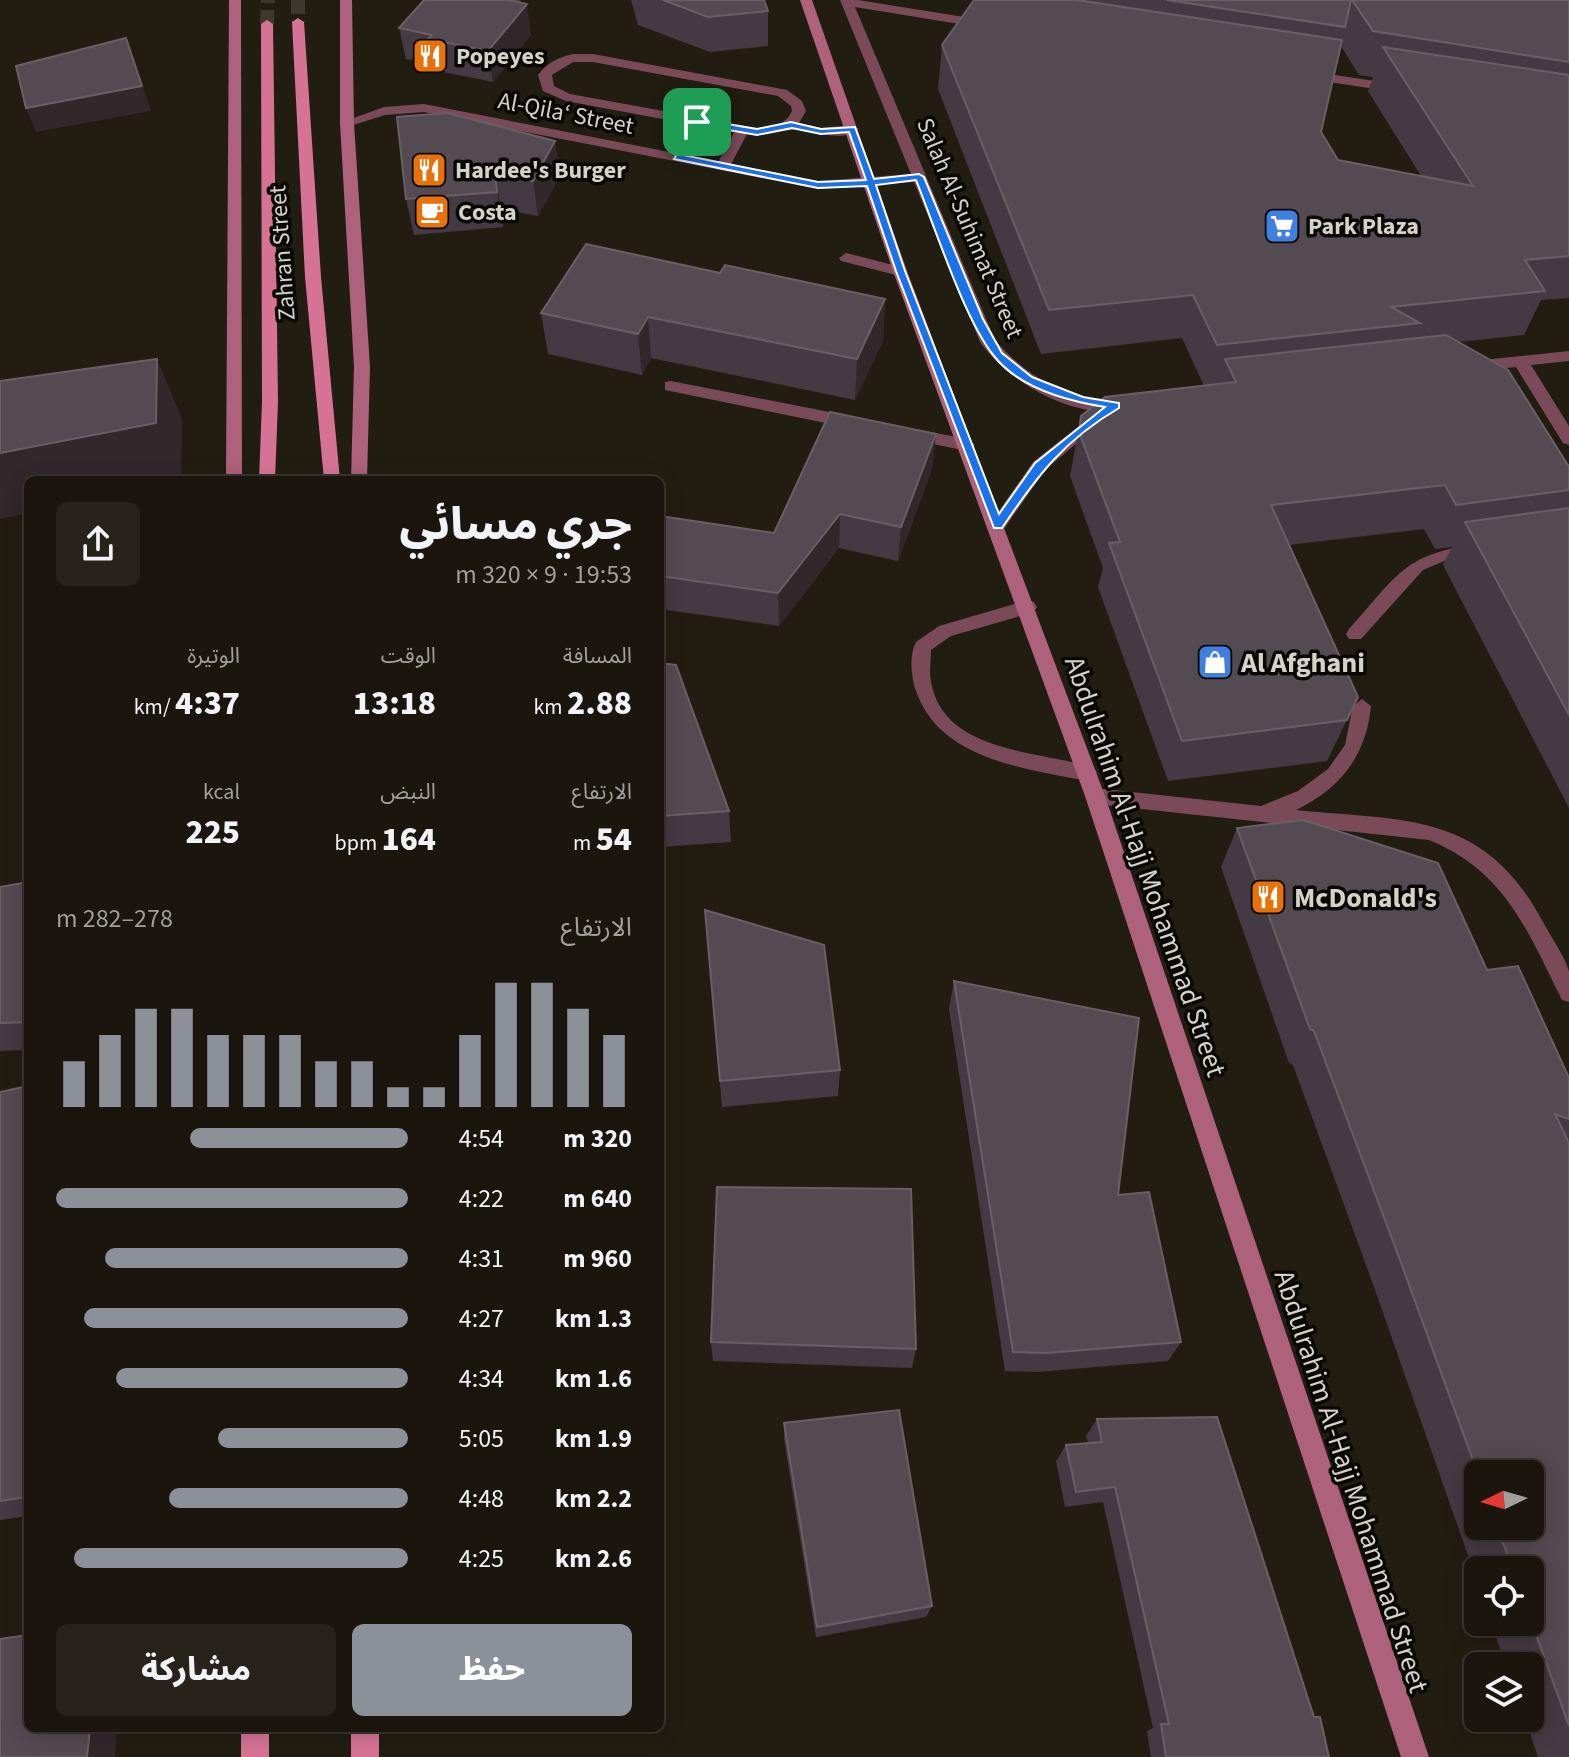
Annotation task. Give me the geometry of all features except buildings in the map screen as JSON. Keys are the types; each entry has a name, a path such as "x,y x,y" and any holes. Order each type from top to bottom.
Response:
{"main road":[{"name":"Zahran Street","path":"298,22 313,277 332,476"},
{"name":"Zahran Street","path":"267,24 270,402 267,476"},
{"path":"255,1732 255,1757"},
{"path":"365,1732 365,1757"}],"street":[{"path":"234,476 235,0"},
{"path":"346,0 347,123 362,367 359,476"},
{"path":"347,19 355,0"},
{"name":"Abdulrahim Al-Hajj Mohammad Street","path":"806,0 900,271 998,525 1095,796 1415,1757"},
{"path":"847,1 1005,27"},
{"name":"Salah Al-Suhimat Street","path":"847,1 978,319 998,355 1028,380 1081,400 1116,406 1147,402"},
{"path":"791,125 799,111 797,104 782,93 593,58 558,62 545,75 548,88 566,97 742,130 769,132 791,125 821,132 852,129"},
{"path":"1288,72 1414,91"},
{"name":"Al-Qila‘ Street","path":"347,123 384,111 424,108 818,185 919,177"},
{"path":"677,157 697,122"},
{"path":"723,166 742,130"},
{"path":"846,258 900,271"},
{"path":"1458,368 1569,356"},
{"path":"1520,361 1569,439"},
{"path":"671,386 967,445"},
{"name":"Salah Al-Suhimat Street","path":"998,525 1039,466 1092,420 1116,406"},
{"path":"1355,634 1423,562 1441,555 1498,548"},
{"path":"1028,607 945,631 922,647 919,669 929,701 948,730 986,752 1087,773"},
{"path":"1260,813 1309,796 1345,766 1356,747 1362,706"},
{"path":"1095,796 1430,832 1461,841 1487,859 1512,885 1569,993"}],"tunnel":[{"path":"267,24 268,0"},
{"path":"298,0 298,22"}],"place":[{"name":"Popeyes","path":"430,56"},
{"name":"Hardee's Burger","path":"429,170"},
{"name":"Costa","path":"432,212"},
{"name":"Park Plaza","path":"1282,226"},
{"name":"Al Afghani","path":"1215,662"},
{"name":"McDonald's","path":"1268,897"}],"route":[{"path":"697,122 677,157 818,185 850,185 871,183 919,177 988,342 998,355 1028,380 1081,400 1116,406 1092,420 1039,466 998,525 900,271 871,183 852,129 821,132 791,125 781,130 757,132 697,122"}]}
